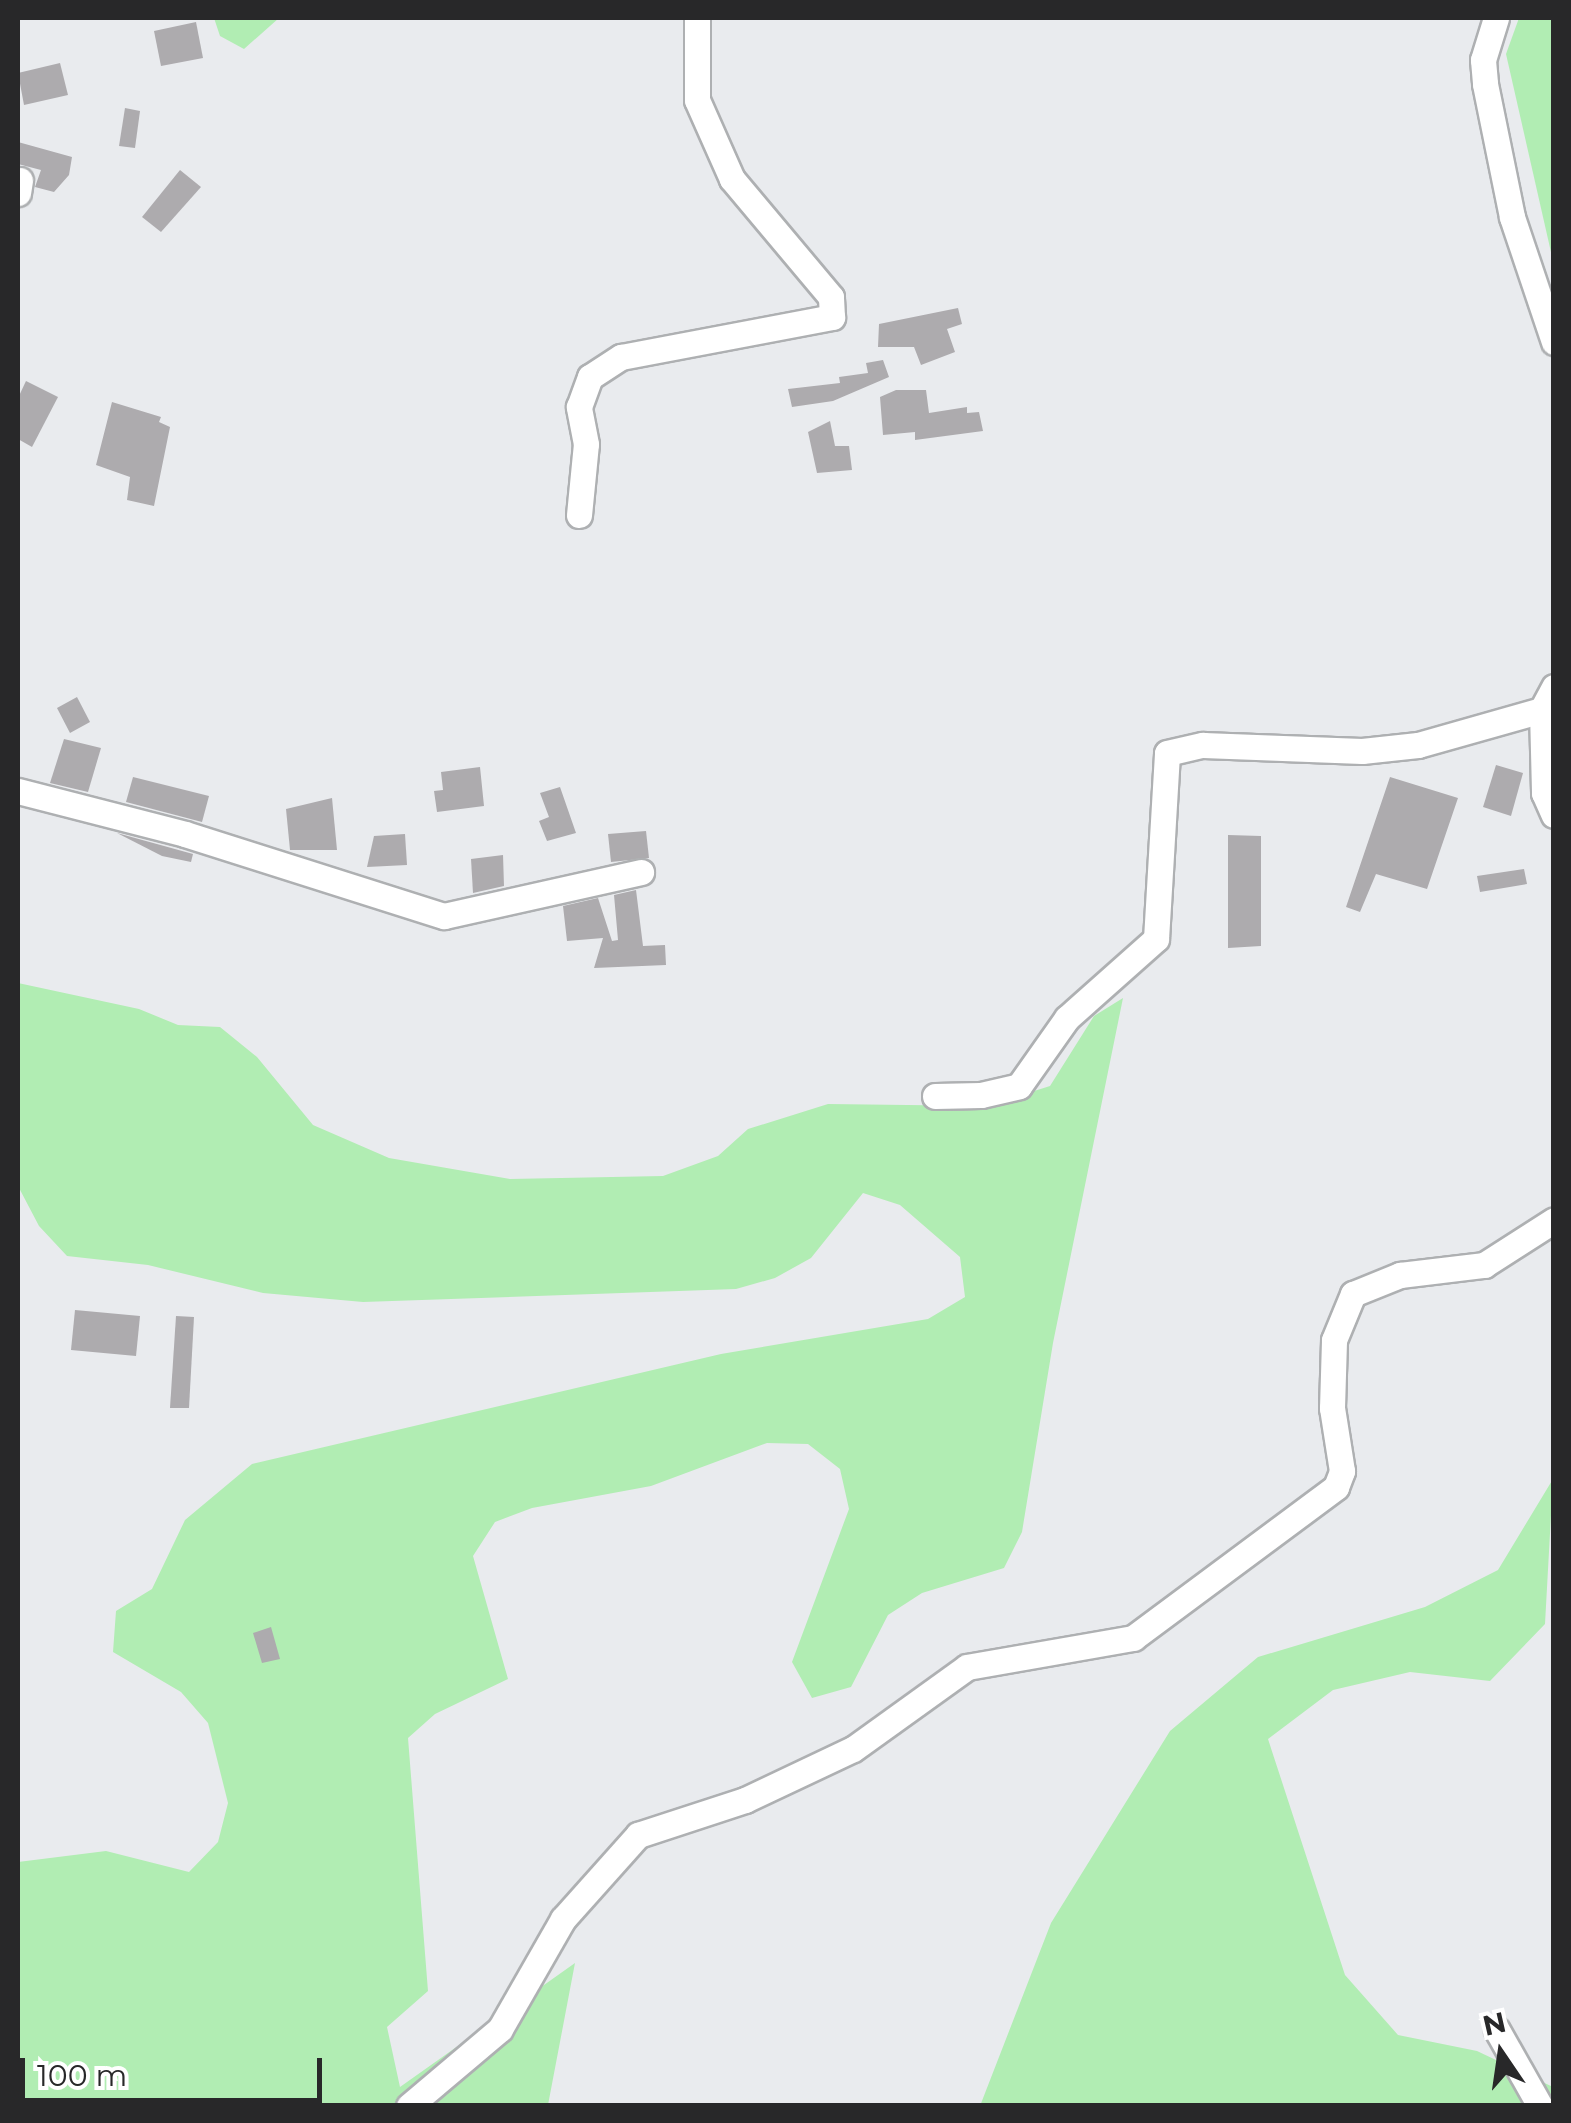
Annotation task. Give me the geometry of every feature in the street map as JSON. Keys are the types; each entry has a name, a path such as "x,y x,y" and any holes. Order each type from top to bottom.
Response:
{"street":[{"path":"580,514 586,444 579,407 590,377 620,358 832,316 831,298 732,179 696,100 697,18"},
{"path":"1496,18 1483,60 1485,84 1512,217 1554,342"},
{"path":"935,1096 981,1096 1018,1086 1067,1018 1156,939 1167,753 1203,746 1381,749 1548,699 1544,793 1554,815"},
{"path":"18,791 185,834 444,916 641,872"},
{"path":"409,2106 500,2029 563,1919 638,1836 746,1800 853,1749 967,1667 1133,1638 1336,1487 1342,1471 1332,1408 1334,1340 1353,1294 1400,1275 1466,1272 1554,1220"},
{"path":"1497,2030 1540,2106"}],"green space":[{"path":"214,18 279,18 244,49 220,36"},
{"path":"1519,18 1553,18 1553,261 1506,54"},
{"path":"18,983 139,1009 178,1025 220,1027 257,1057 313,1125 389,1158 510,1179 663,1176 718,1156 748,1129 828,1104 987,1106 1050,1086 1094,1016 1123,998 1053,1343 1022,1532 1004,1568 922,1593 888,1615 851,1687 812,1698 792,1662 849,1509 840,1469 808,1444 767,1443 651,1486 532,1508 495,1522 473,1556 508,1679 435,1714 408,1738 428,1991 387,2027 400,2087 575,1963 548,2105 18,2105 18,1862 106,1851 189,1872 218,1842 228,1803 208,1723 181,1692 113,1652 116,1611 152,1589 185,1520 252,1464 721,1354 928,1319 965,1297 960,1257 900,1205 863,1193 811,1258 775,1278 736,1289 363,1302 263,1293 148,1265 67,1256 39,1226 18,1186"},
{"path":"1553,1479 1545,1624 1490,1681 1410,1672 1333,1690 1268,1739 1345,1975 1398,2035 1477,2051 1553,2087 1553,2105 980,2106 1051,1923 1170,1731 1258,1657 1425,1607 1498,1570"}],"building":[{"path":"196,22 203,58 161,66 154,31"},
{"path":"60,63 68,95 24,105 18,73"},
{"path":"125,108 140,111 135,148 119,146"},
{"path":"18,142 72,157 69,175 54,192 35,187 41,170 18,164"},
{"path":"180,170 201,187 161,232 142,217"},
{"path":"958,308 962,324 947,329 955,352 921,365 914,347 878,347 879,324"},
{"path":"883,360 889,377 833,401 792,407 788,389 840,383 839,377 868,373 866,363"},
{"path":"26,381 58,397 32,447 18,439 18,398"},
{"path":"896,390 926,390 929,413 967,407 967,413 979,412 983,431 915,440 915,432 883,435 880,397"},
{"path":"112,402 161,417 159,422 170,427 154,506 127,500 130,477 96,465"},
{"path":"830,421 835,446 849,446 852,470 817,473 808,432"},
{"path":"77,697 90,722 70,733 57,708"},
{"path":"64,739 101,748 88,792 50,783"},
{"path":"1496,765 1523,773 1511,816 1483,807"},
{"path":"480,767 484,806 437,812 434,791 443,790 441,772"},
{"path":"133,777 209,796 202,822 126,802"},
{"path":"1390,777 1458,798 1427,889 1376,874 1360,912 1346,907"},
{"path":"560,787 576,833 547,841 539,821 549,817 540,793"},
{"path":"332,798 337,850 290,850 286,809"},
{"path":"646,831 649,858 611,862 608,834"},
{"path":"117,833 193,854 191,862 162,856"},
{"path":"405,834 407,865 367,867 374,836"},
{"path":"1228,835 1261,836 1261,946 1228,948"},
{"path":"503,855 504,886 473,893 471,859"},
{"path":"1524,869 1527,884 1480,892 1477,876"},
{"path":"636,890 643,946 665,945 666,965 594,968 603,938 567,941 563,906 598,898 612,941 618,940 614,895"},
{"path":"75,1310 140,1316 136,1356 71,1350"},
{"path":"176,1316 194,1317 189,1408 170,1408"},
{"path":"271,1627 280,1659 262,1663 253,1633"}]}
